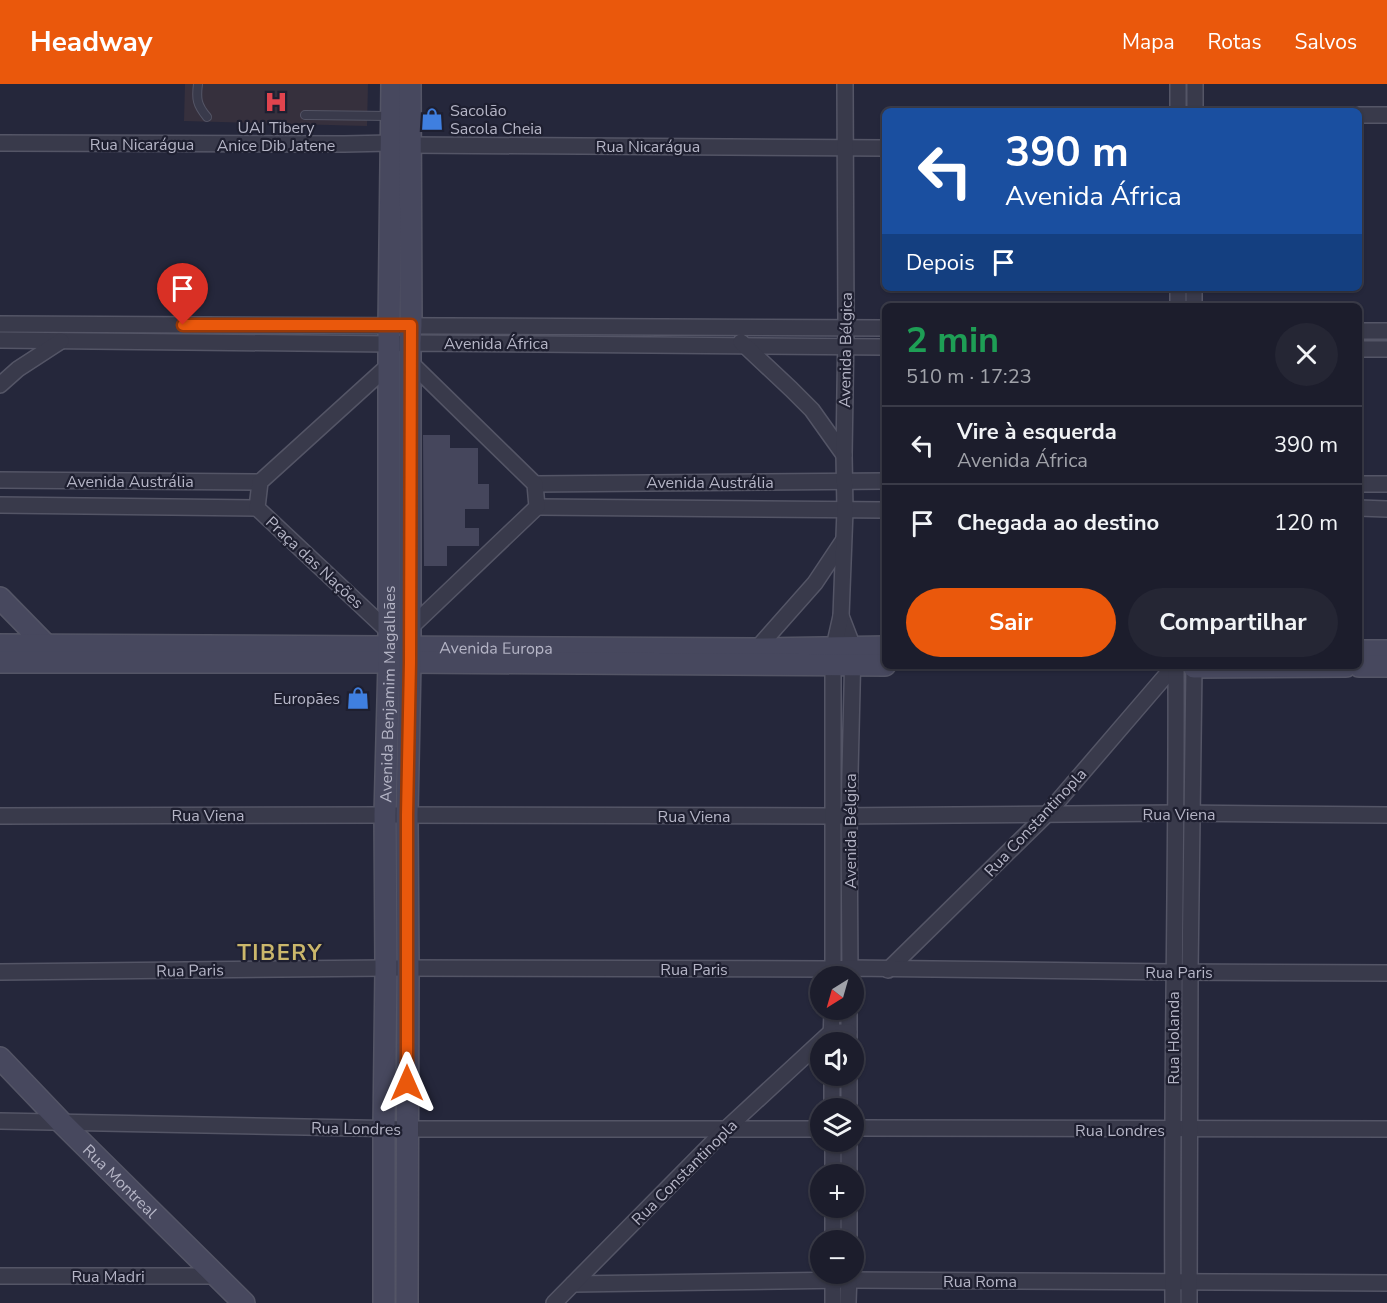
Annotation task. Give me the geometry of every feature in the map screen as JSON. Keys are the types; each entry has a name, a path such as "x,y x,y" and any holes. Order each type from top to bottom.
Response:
{"main road":[{"name":"Avenida Benjamim Magalhães","path":"392,84 392,116 401,144"},
{"name":"Avenida Benjamim Magalhães","path":"384,1303 385,815 389,538 400,344 401,144 410,84"},
{"name":"Avenida Benjamim Magalhães","path":"400,344 410,540 407,815 407,1303"},
{"path":"389,538 410,540"},
{"path":"0,598 45,644"},
{"name":"Avenida Europa","path":"0,645 388,646"},
{"name":"Avenida Europa","path":"410,645 739,664 843,656 882,648"},
{"name":"Avenida Europa","path":"0,662 410,645 757,649 843,656 882,664"},
{"path":"1362,651 1387,651"},
{"path":"1362,666 1387,666"},
{"name":"Rua Montreal","path":"0,1058 62,1123 244,1303"}],"street":[{"name":"Avenida Bélgica","path":"845,84 845,510 841,616 849,815 850,966"},
{"path":"1178,84 1178,108"},
{"path":"1195,84 1195,108"},
{"path":"1362,115 1387,115"},
{"name":"Rua Nicarágua","path":"0,143 882,148"},
{"name":"Avenida África","path":"0,324 400,344 622,326 882,328"},
{"path":"622,326 622,344"},
{"path":"725,327 812,410 844,455"},
{"path":"1362,331 1386,331 1386,349 1362,349"},
{"name":"Avenida África","path":"0,340 882,347"},
{"path":"0,385 18,369 62,340"},
{"path":"260,482 400,344 535,484 537,507 410,645"},
{"name":"Avenida Austrália","path":"0,480 260,482"},
{"name":"Avenida Austrália","path":"535,484 882,481"},
{"name":"Praça das Nações","path":"260,482 257,508 388,646"},
{"path":"1362,484 1387,484"},
{"name":"Avenida Austrália","path":"0,505 257,508"},
{"name":"Avenida Austrália","path":"537,507 882,510"},
{"path":"1362,508 1387,509"},
{"path":"739,664 757,649 815,583 843,541"},
{"name":"Avenida Bélgica","path":"834,966 833,816 843,656"},
{"name":"Rua Constantinopla","path":"888,970 1046,814 1182,669"},
{"name":"Rua Holanda","path":"1185,669 1184,813 1190,972 1189,1303"},
{"name":"Rua Viena","path":"0,816 833,816 1184,813 1387,815"},
{"name":"Rua Holanda","path":"1173,1303 1173,972 1184,813"},
{"name":"Rua Paris","path":"0,972 408,968 810,973"},
{"name":"Rua Paris","path":"864,971 1387,973"},
{"name":"Rua Constantinopla","path":"554,1303 727,1128 810,1055"},
{"name":"Rua Londres","path":"0,1121 407,1129 810,1129"},
{"name":"Rua Londres","path":"864,1128 1387,1129"},
{"name":"Rua Madri","path":"0,1276 217,1276"},
{"name":"Rua Roma","path":"864,1277 1387,1283"},
{"name":"Rua Roma","path":"573,1284 810,1278"},
{"path":"832,1284 833,1303"},
{"path":"848,1303 849,1284"}],"lane":[{"path":"198,84 196,96 200,109 207,117"},
{"path":"305,115 392,116"}],"shaded area":[{"name":"UAI Tibery Anice Dib Jatene","path":"185,84 368,84 367,126 184,121"}],"building":[{"path":"423,435 450,435 450,448 478,448 478,484 489,484 489,509 465,509 465,528 479,528 479,546 447,546 447,566 424,566"}],"place":[{"name":"UAI Tibery Anice Dib Jatene","path":"276,102"},
{"name":"Sacolão Sacola Cheia","path":"432,119"},
{"name":"Europães","path":"358,698"}],"district":[{"name":"TIBERY","path":"280,952"}],"route":[{"path":"183,325 411,325 407,1083"}]}
